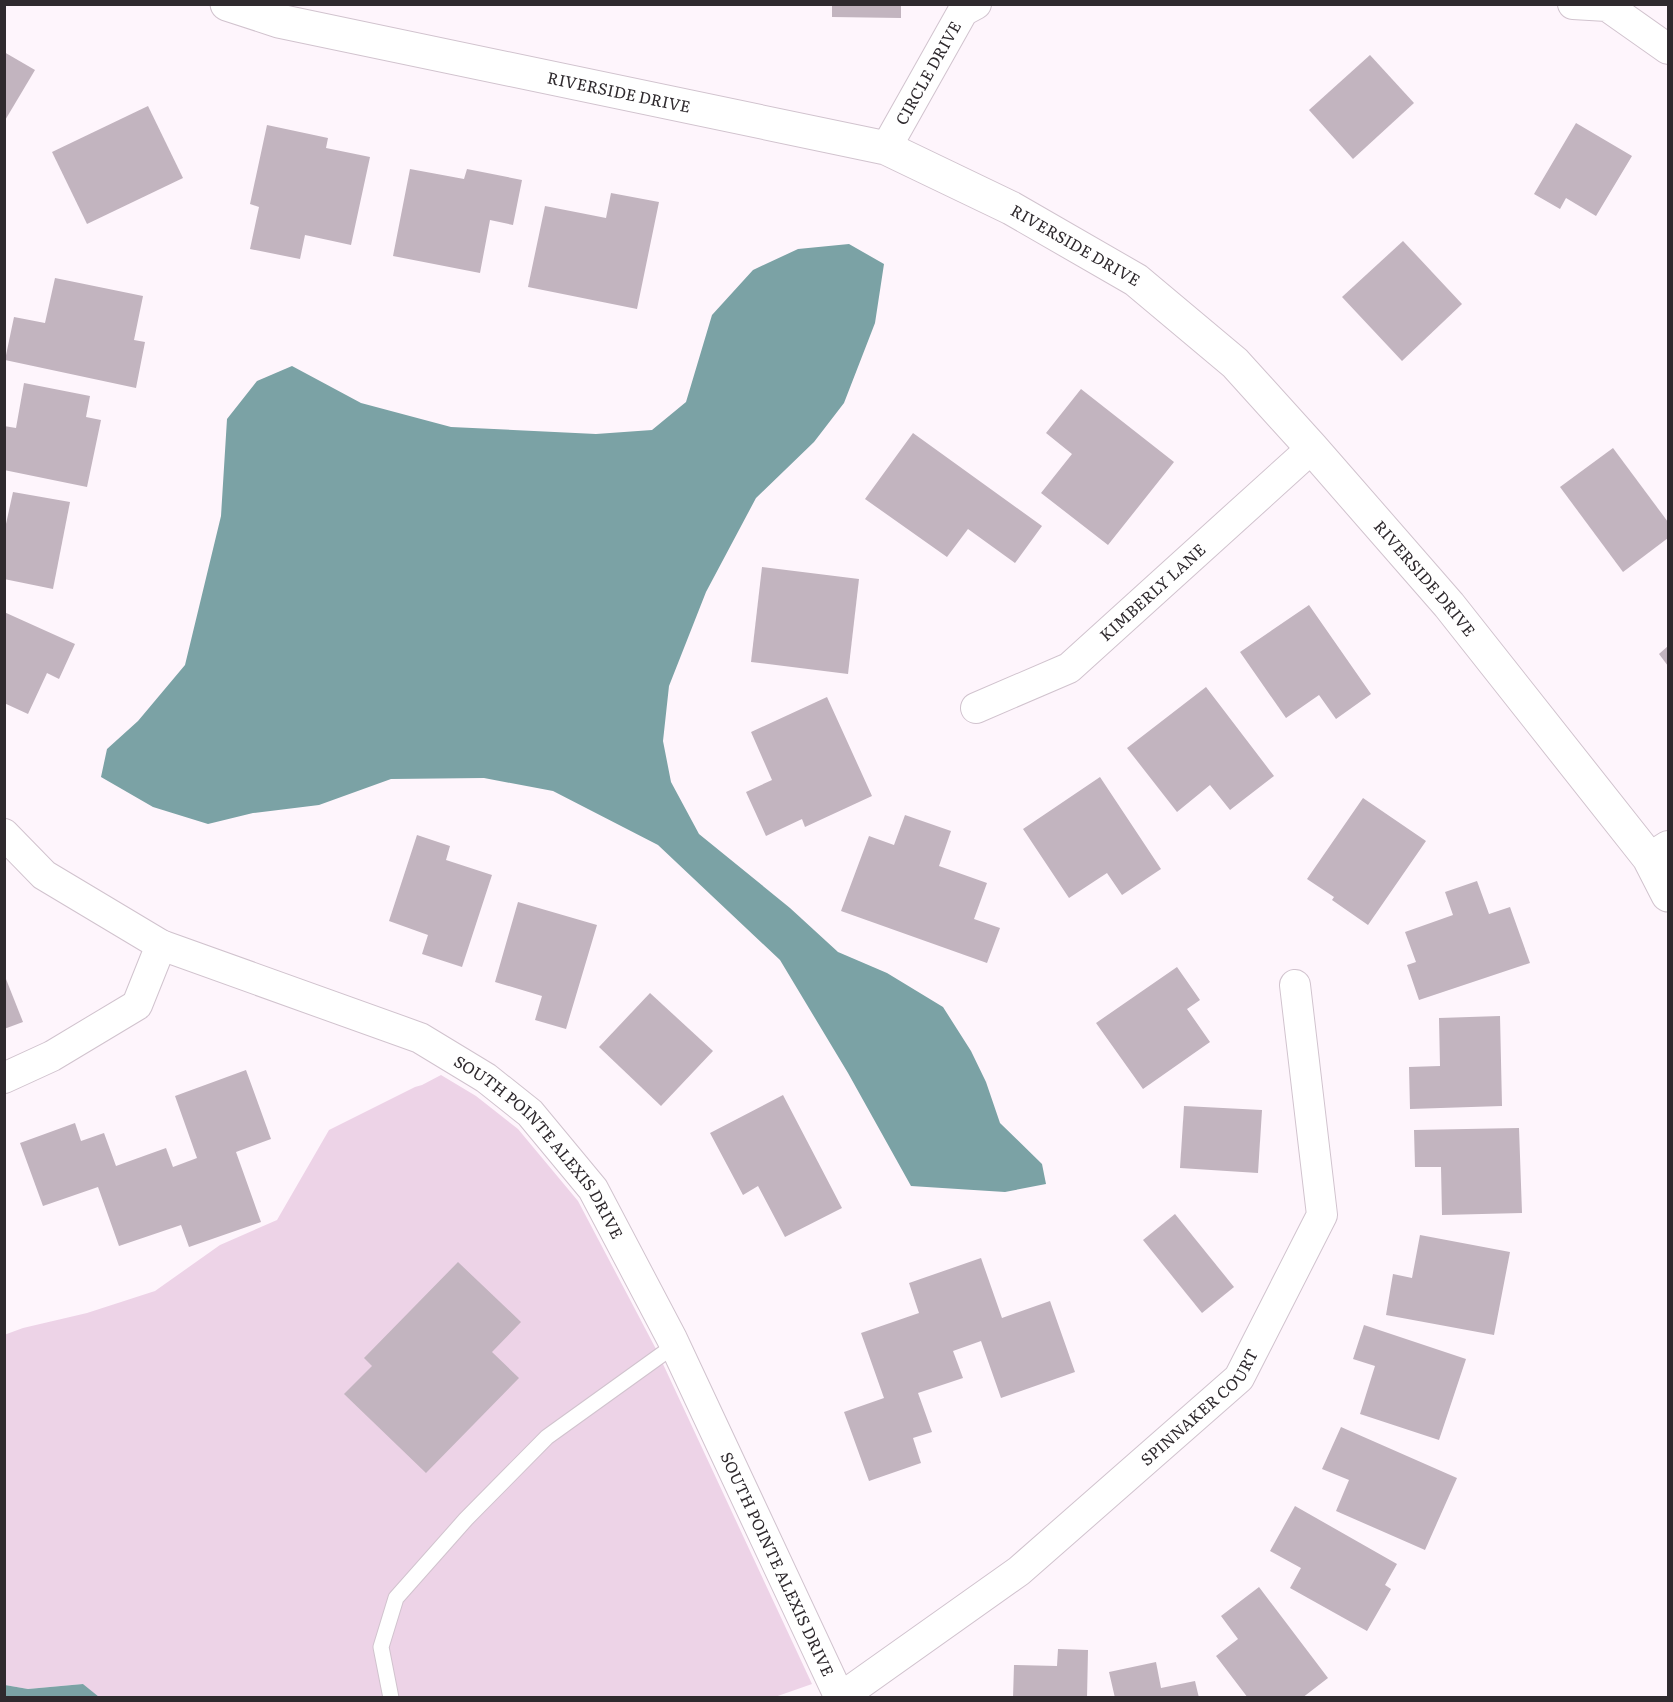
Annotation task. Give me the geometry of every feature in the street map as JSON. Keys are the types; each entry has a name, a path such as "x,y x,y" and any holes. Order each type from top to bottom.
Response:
{"street":[{"name":"RIVERSIDE DRIVE","path":"227,4 279,21 886,148 1011,208 1136,280 1235,363 1449,605 1659,852 1668,895"},
{"name":"CIRCLE DRIVE","path":"886,148 963,11 976,4"},
{"path":"1573,4 1606,6 1668,49"},
{"name":"KIMBERLY LANE","path":"976,708 1069,668 1312,448"},
{"name":"SOUTH POINTE ALEXIS DRIVE","path":"4,834 44,875 161,945 420,1038 486,1078 530,1113 593,1189 675,1345 840,1698"},
{"path":"4,1078 52,1056 137,1005 161,945"},
{"name":"SPINNAKER COURT","path":"840,1698 1019,1571 1239,1378 1322,1215 1295,985"}],"lane":[{"path":"391,1698 381,1647 396,1598 465,1519 547,1437 675,1345"}],"shaded area":[{"path":"441,1075 476,1096 518,1129 578,1201 656,1349 812,1684 772,1698 99,1698 83,1684 28,1689 5,1685 4,1335 23,1328 87,1313 155,1291 220,1245 277,1220 329,1130"}],"water":[{"path":"849,244 884,264 875,323 844,403 814,442 756,498 706,592 669,686 663,741 671,782 699,834 790,908 838,952 887,973 943,1007 971,1051 986,1082 1000,1123 1042,1164 1046,1184 1005,1192 911,1186 848,1073 780,960 658,845 553,791 484,778 391,779 319,805 253,813 208,824 153,807 101,777 107,749 138,721 185,665 221,516 227,419 257,381 292,366 361,403 451,427 596,434 652,430 686,402 712,315 753,270 798,249"},
{"path":"83,1684 99,1697 5,1697 5,1685 28,1689"}],"building":[{"path":"832,4 901,4 901,18 832,17"},
{"path":"4,52 35,70 4,122"},
{"path":"1370,55 1414,103 1353,159 1309,110"},
{"path":"148,106 183,178 87,224 52,152"},
{"path":"1576,123 1632,156 1596,216 1566,198 1560,209 1534,194"},
{"path":"267,125 328,138 326,148 370,157 351,245 305,235 300,259 250,249 259,207 250,204"},
{"path":"410,169 464,179 467,169 522,180 513,225 490,220 480,273 393,256"},
{"path":"611,193 659,202 637,309 528,287 545,206 606,218"},
{"path":"1403,241 1462,304 1402,361 1342,297"},
{"path":"55,278 143,296 134,340 145,342 136,388 5,360 14,317 45,323"},
{"path":"24,383 90,396 86,417 101,420 87,487 4,470 4,426 16,428"},
{"path":"1081,389 1174,462 1108,545 1041,493 1072,454 1046,433"},
{"path":"913,433 1042,526 1015,563 968,529 947,557 865,499"},
{"path":"1613,448 1668,522 1668,538 1623,572 1560,487"},
{"path":"13,492 70,502 53,589 4,579 4,533"},
{"path":"762,567 859,579 848,674 751,662"},
{"path":"1309,605 1371,694 1336,719 1319,695 1286,718 1240,652"},
{"path":"4,612 75,644 59,679 47,673 28,714 4,703"},
{"path":"1668,646 1668,666 1659,654"},
{"path":"1206,687 1274,776 1230,810 1210,785 1177,812 1127,748"},
{"path":"827,697 872,796 805,827 802,819 766,836 746,792 772,780 751,732"},
{"path":"1100,777 1161,869 1122,895 1107,873 1069,898 1023,829"},
{"path":"1363,798 1426,841 1368,925 1332,900 1334,897 1307,879"},
{"path":"905,815 951,831 939,866 987,883 974,919 1000,928 987,963 841,911 869,836 894,845"},
{"path":"417,835 450,846 446,860 492,875 462,967 422,954 428,935 389,921"},
{"path":"1477,881 1489,914 1510,907 1530,963 1419,1000 1407,965 1416,962 1405,932 1453,915 1445,892"},
{"path":"518,902 597,925 566,1029 535,1020 542,996 495,982"},
{"path":"1177,967 1200,1000 1187,1009 1210,1042 1143,1089 1096,1023"},
{"path":"4,974 23,1022 4,1029"},
{"path":"650,993 713,1051 661,1106 599,1047"},
{"path":"1500,1016 1502,1106 1410,1109 1409,1067 1440,1066 1439,1018"},
{"path":"246,1070 271,1139 236,1152 261,1222 189,1247 181,1225 119,1246 98,1187 43,1206 20,1143 75,1123 81,1141 104,1133 116,1166 166,1148 173,1167 197,1158 175,1096"},
{"path":"783,1095 842,1208 785,1237 758,1186 743,1195 710,1133"},
{"path":"1184,1106 1262,1110 1258,1173 1180,1168"},
{"path":"1519,1128 1522,1213 1442,1215 1441,1167 1415,1167 1414,1130"},
{"path":"1175,1214 1234,1287 1202,1313 1143,1240"},
{"path":"1420,1235 1510,1252 1494,1335 1386,1315 1393,1274 1412,1278"},
{"path":"981,1258 1002,1318 1050,1301 1075,1372 1001,1398 981,1341 953,1351 963,1378 918,1393 932,1432 913,1438 921,1463 869,1481 844,1412 884,1398 861,1333 919,1313 909,1283"},
{"path":"458,1262 521,1322 492,1352 519,1378 426,1473 344,1394 372,1366 364,1358"},
{"path":"1364,1325 1466,1359 1439,1440 1360,1414 1375,1366 1353,1359"},
{"path":"1341,1427 1457,1478 1425,1550 1336,1511 1349,1480 1322,1469"},
{"path":"1295,1506 1397,1564 1385,1585 1391,1589 1367,1631 1290,1588 1301,1568 1270,1551"},
{"path":"1259,1587 1328,1678 1302,1698 1248,1698 1216,1656 1238,1639 1221,1616"},
{"path":"1058,1649 1088,1650 1087,1698 1013,1698 1014,1665 1057,1666"},
{"path":"1156,1662 1161,1688 1195,1681 1199,1698 1115,1698 1109,1672"}]}
